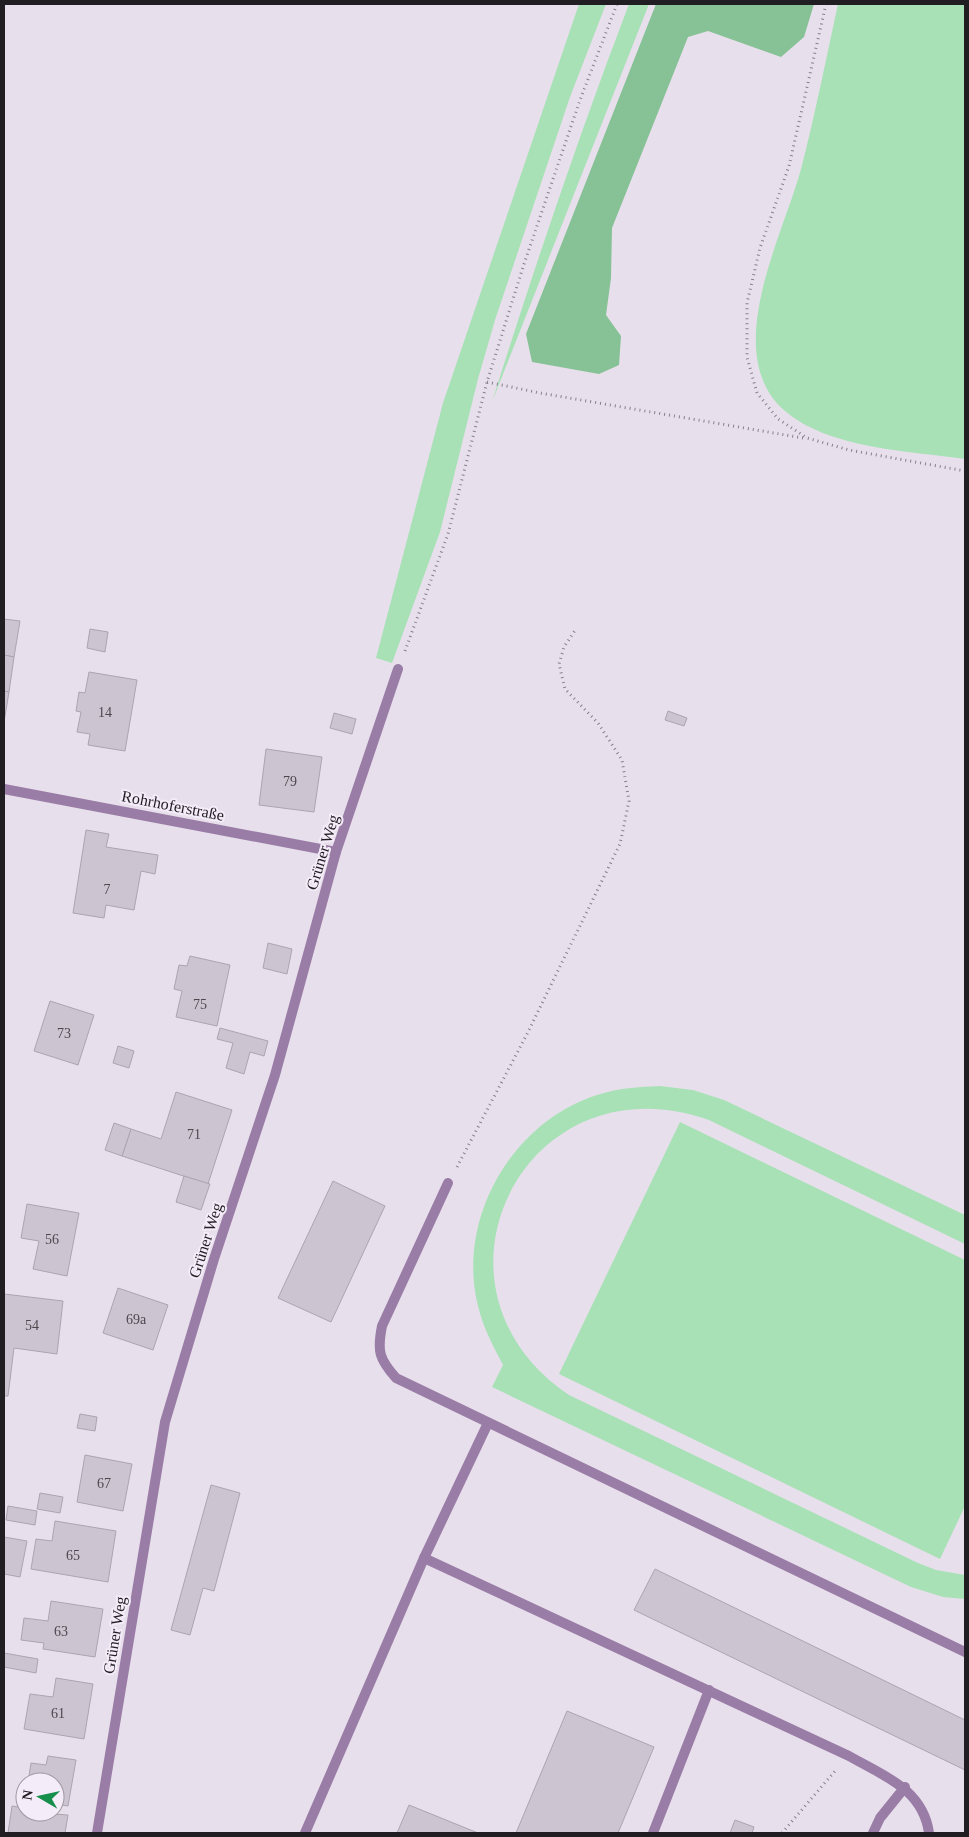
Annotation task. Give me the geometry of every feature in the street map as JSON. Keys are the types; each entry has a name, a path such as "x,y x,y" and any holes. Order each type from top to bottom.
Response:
{"street":[{"name":"Grüner Weg","path":"97,1833 165,1422 214,1259 275,1075 336,852 398,669"},
{"name":"Rohrhoferstraße","path":"4,789 336,852"},
{"path":"448,1183 382,1326 378,1346 384,1364 396,1378 965,1652"},
{"path":"305,1833 424,1558 488,1423"},
{"path":"424,1558 849,1756 905,1787 927,1815 929,1833"},
{"path":"653,1833 709,1690"},
{"path":"873,1833 880,1818 905,1787"}],"path":[{"path":"398,669 448,534 487,382 580,100 617,4"},
{"path":"806,438 778,419 757,393 747,357 747,304 760,248 789,166 826,4"},
{"path":"487,382 540,393 806,438 849,450 965,471"},
{"path":"448,1183 526,1036 620,844 629,801 622,760 598,723 565,689 559,664 564,647 576,629"},
{"path":"782,1833 849,1756"}],"green space":[{"path":"579,4 606,4 570,97 495,320 478,379 440,532 392,663 376,658 443,403"},
{"path":"629,4 649,4 492,402 557,202"},
{"path":"656,4 814,4 804,37 781,57 708,31 688,37 612,228 611,278 606,315 621,336 619,365 599,374 532,362 526,334"},
{"path":"838,4 965,4 965,459 895,450 847,441 803,424 785,411 766,387 757,359 756,327 762,294 771,260 801,169"},
{"path":"660,1086 693,1090 724,1100 965,1215 965,1244 709,1120 644,1109 587,1120 542,1150 510,1193 494,1243 498,1297 522,1350 569,1395 918,1563 936,1570 965,1575 965,1599 943,1597 911,1587 492,1387 503,1365 480,1314 473,1273 475,1240 484,1208 497,1178 516,1151 539,1127 567,1108 597,1095 613,1091"},
{"path":"680,1122 965,1260 965,1506 940,1559 559,1374"}],"building":[{"path":"4,619 20,621 14,657 4,655"},
{"path":"90,629 108,632 105,652 87,648"},
{"path":"4,655 14,657 9,692 4,691"},
{"path":"89,672 137,680 125,751 88,745 90,734 77,732 81,712 76,711 79,692 85,693"},
{"path":"4,691 9,692 4,722"},
{"path":"668,711 687,718 684,726 665,720"},
{"path":"334,713 356,719 352,734 330,728"},
{"path":"266,749 322,757 314,812 259,805"},
{"path":"86,830 109,834 106,847 158,855 155,874 141,871 134,910 106,905 104,918 73,913"},
{"path":"268,943 292,949 287,974 263,968"},
{"path":"190,956 230,965 217,1026 176,1017 182,991 174,989 179,965 187,966"},
{"path":"50,1001 94,1015 78,1065 34,1051"},
{"path":"220,1028 268,1041 264,1056 250,1052 244,1074 226,1068 233,1043 217,1039"},
{"path":"118,1046 134,1051 129,1068 113,1063"},
{"path":"176,1092 232,1110 208,1184 122,1156 131,1129 161,1139"},
{"path":"114,1123 131,1129 122,1156 105,1150"},
{"path":"184,1176 210,1184 201,1210 176,1202"},
{"path":"333,1181 385,1206 331,1322 278,1298"},
{"path":"27,1204 79,1213 67,1276 33,1269 39,1241 21,1238"},
{"path":"118,1288 168,1305 153,1350 103,1333"},
{"path":"4,1294 63,1301 57,1354 14,1348 8,1396 4,1396"},
{"path":"80,1414 97,1417 95,1431 77,1428"},
{"path":"85,1455 132,1464 123,1511 77,1502"},
{"path":"211,1485 240,1493 214,1591 203,1588 190,1635 171,1630"},
{"path":"40,1493 63,1497 60,1513 37,1509"},
{"path":"8,1506 37,1511 35,1525 6,1520"},
{"path":"55,1521 116,1531 108,1582 31,1569 36,1539 52,1541"},
{"path":"4,1537 27,1541 20,1577 4,1574"},
{"path":"655,1569 965,1720 965,1770 634,1610"},
{"path":"51,1601 103,1609 95,1657 43,1649 44,1643 21,1640 24,1618 48,1621"},
{"path":"4,1653 38,1659 36,1673 4,1667"},
{"path":"56,1678 93,1684 84,1739 24,1729 30,1694 53,1697"},
{"path":"567,1711 654,1747 618,1833 516,1833"},
{"path":"48,1756 76,1760 68,1806 65,1806 65,1772 30,1772 31,1763 46,1765"},
{"path":"409,1805 478,1833 397,1833"},
{"path":"12,1806 15,1806 15,1822 65,1822 65,1815 68,1815 65,1833 8,1833"},
{"path":"735,1820 754,1827 752,1833 730,1833"}]}
